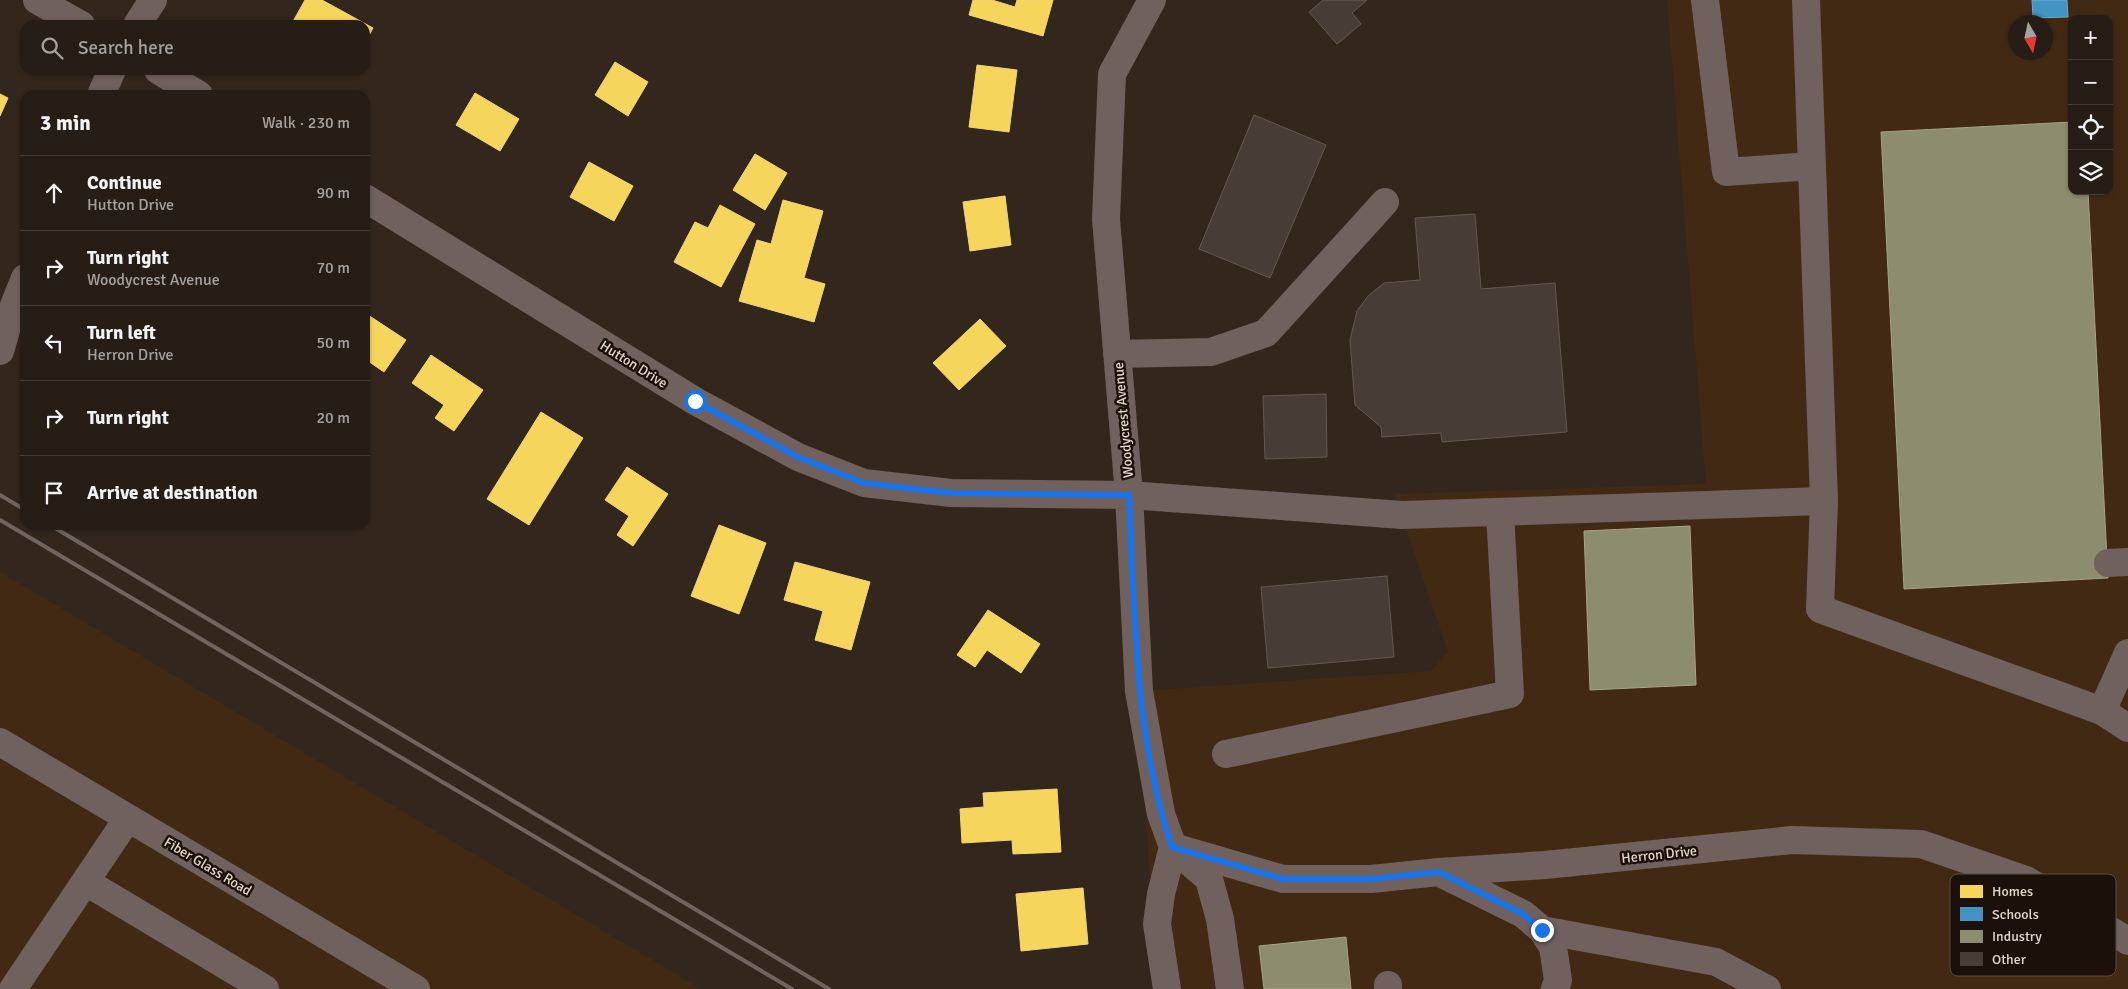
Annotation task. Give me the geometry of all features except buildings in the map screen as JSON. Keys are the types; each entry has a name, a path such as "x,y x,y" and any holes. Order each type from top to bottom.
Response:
{"street":[{"path":"36,0 72,20"},
{"path":"140,20 153,0"},
{"name":"Woodycrest Avenue","path":"1152,0 1112,74 1106,219 1129,495 1139,692 1161,814 1172,847"},
{"path":"1705,0 1726,172 1812,166"},
{"path":"1806,0 1824,501 1820,609 2102,711 2128,728"},
{"path":"103,90 110,75"},
{"path":"166,75 191,90"},
{"name":"Hutton Drive","path":"370,201 695,401 798,457 864,483 951,493 1129,495 1402,515 1824,501"},
{"path":"1118,354 1211,352 1266,333 1385,202"},
{"path":"0,351 20,290"},
{"path":"1226,754 1510,694 1500,512"},
{"path":"2102,711 2128,653"},
{"name":"Fiber Glass Road","path":"0,742 416,989"},
{"path":"13,989 128,818"},
{"name":"Herron Drive","path":"1172,847 1283,879 1371,879 1439,872 1545,865 1792,840 1921,844 2008,874"},
{"path":"1167,989 1157,924 1161,894 1172,847 1209,879 1220,919 1230,989"},
{"path":"1439,872 1523,914 1542,930 1553,947 1558,980 1555,989"},
{"path":"86,882 265,989"},
{"path":"1542,930 1716,962 1767,989"},
{"name":"Herron Drive","path":"2116,934 2128,941"}],"shaded area":[{"path":"1667,0 2128,0 2128,989 1156,989 1139,691 1431,671 1448,652 1394,494 1706,484"},
{"path":"0,572 701,989 0,989"}],"railway":[{"path":"0,495 20,507"},
{"path":"0,520 792,989"},
{"path":"58,530 829,989"}],"route":[{"path":"695,401 798,457 864,483 951,493 1129,495 1139,692 1161,814 1172,847 1283,879 1371,879 1439,872 1523,914 1542,930"}]}
